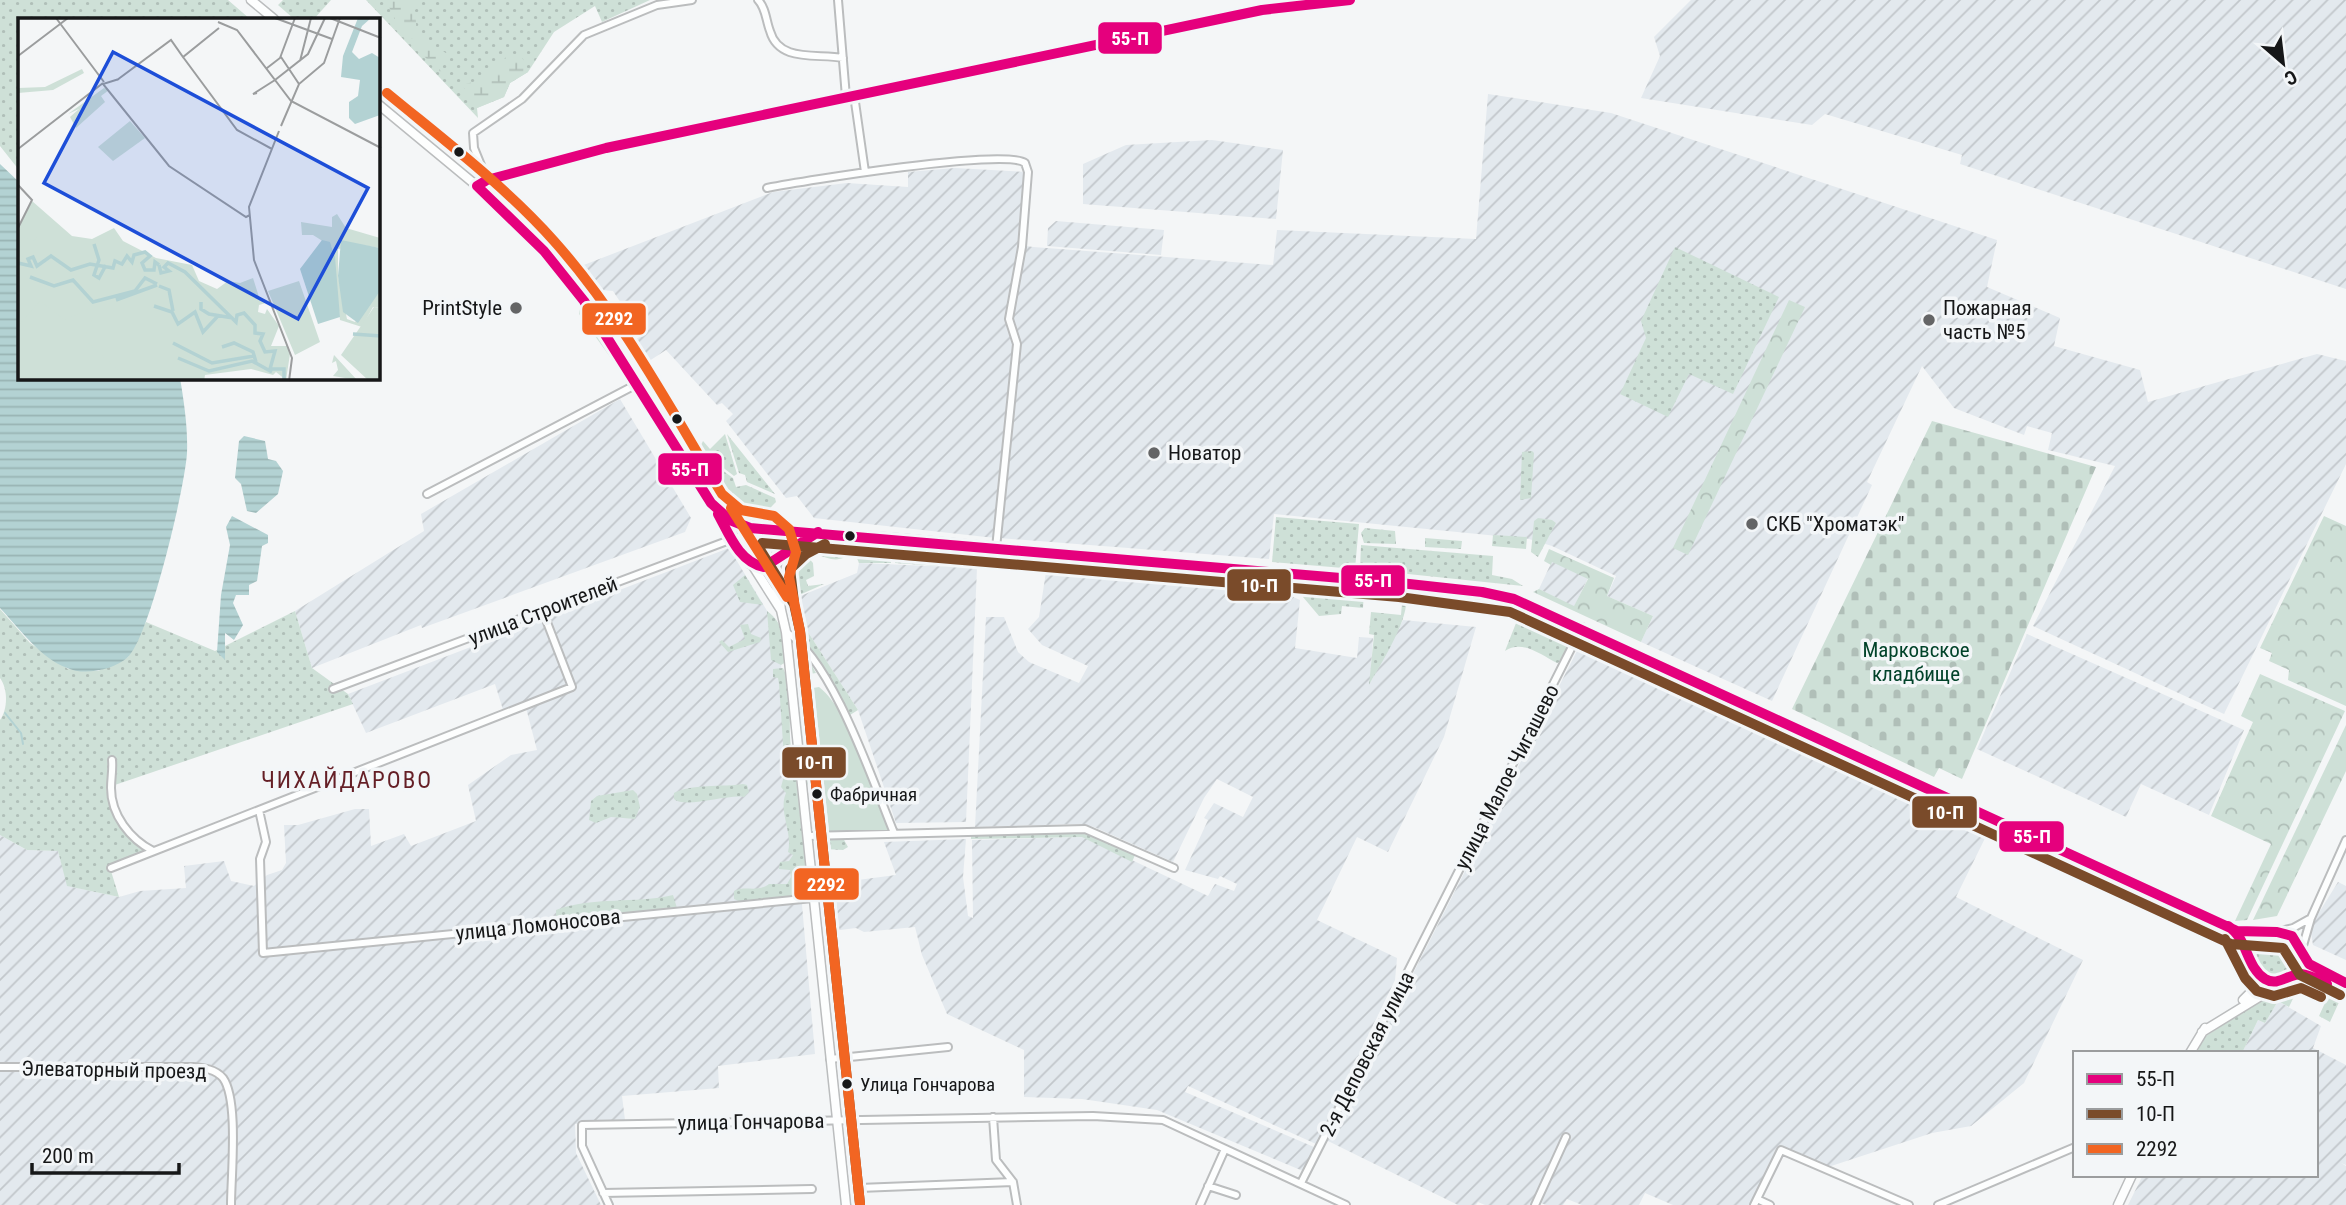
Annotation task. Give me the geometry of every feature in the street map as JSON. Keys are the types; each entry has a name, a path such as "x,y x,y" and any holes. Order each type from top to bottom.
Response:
{"main road":[{"path":"251,0 273,18"},
{"path":"380,106 477,186 544,251 584,300 639,383 733,539 781,610"},
{"path":"711,503 735,523 756,530 818,532 1482,592 1514,599 1582,627 2237,931 2274,932 2292,936 2309,964 2346,983"},
{"path":"769,529 780,541 775,576 786,632 846,1205"},
{"path":"748,560 745,540 756,530"},
{"path":"748,560 766,568 818,532"},
{"path":"2191,1051 2202,1032 2217,1017 2252,993 2256,981 2255,968 2237,931"},
{"path":"2252,958 2255,945 2274,932"},
{"path":"2295,975 2302,953"},
{"path":"2255,968 2265,979 2282,982"},
{"path":"2202,1032 2295,975 2316,979 2346,993"},
{"path":"2118,1205 2131,1177"}],"street":[{"path":"487,180 474,148 473,133 522,99 575,41 657,5 692,0"},
{"path":"758,0 772,38 780,49 792,55 843,58"},
{"path":"840,0 846,97"},
{"path":"477,186 487,180 606,148 854,95 1262,10 1350,0"},
{"path":"854,95 865,172"},
{"path":"767,188 865,172 1010,158 1021,160 1027,167 1022,247 1009,319 1017,344 996,548"},
{"path":"427,494 639,383"},
{"name":"улица Строителей","path":"333,689 756,530"},
{"path":"111,868 572,687 542,612"},
{"name":"улица Малое Чигашево","path":"1433,926 1582,627"},
{"path":"786,632 805,646 847,720 894,833"},
{"path":"111,760 111,792 116,813 132,836 153,851"},
{"name":"улица Ломоносова","path":"259,810 266,842 260,859 263,953 813,898"},
{"path":"807,836 1085,829 1174,868"},
{"path":"2302,953 2311,918 2346,840"},
{"path":"2274,932 2293,928 2311,918"},
{"name":"2-я Деповская улица","path":"1301,1183 1433,926"},
{"path":"830,1059 948,1047"},
{"name":"Элеваторный проезд","path":"0,1067 192,1067 217,1073 226,1084 231,1107 231,1205"},
{"path":"993,1117 996,1160 1013,1182 1017,1205"},
{"name":"улица Гончарова","path":"603,1193 582,1146 582,1125 993,1117 1149,1118 1163,1120 1346,1205"},
{"path":"1535,1205 1566,1137"},
{"path":"1938,1205 2073,1148"},
{"path":"1200,1205 1225,1149"},
{"path":"1770,1205 1756,1202 1781,1150 1909,1205"},
{"path":"859,1188 1013,1182"},
{"path":"1208,1186 1236,1195"},
{"path":"609,1205 603,1193 812,1189"}],"shaded area":[{"path":"1691,0 2346,0 2346,289 1960,164 1962,155 1825,114 1812,125 1641,98 1660,56 1654,37"},
{"path":"1488,94 1611,113 1997,240 1987,287 2060,318 2054,346 2140,370 2148,402 2317,354 2346,361 2346,464 2224,714 2033,626 2115,466 2048,450 2052,433 2027,426 2024,435 1954,408 1922,366 1867,482 1872,485 1772,701 1641,642 1653,616 1607,596 1616,576 1552,546 1529,539 1274,514 1269,559 986,537 814,518 797,496 786,498 726,421 733,414 722,403 717,405 666,350 643,365 629,344 642,335 613,291 591,289 576,268 773,192 847,183 908,187 908,172 955,168 1026,172 1020,245 1033,247 1273,265 1277,230 1476,239"},
{"path":"1212,140 1283,150 1276,219 1083,204 1083,164 1126,145"},
{"path":"1056,221 1164,230 1161,255 1047,246 1048,228"},
{"path":"620,399 691,518 685,532 422,628 421,625 312,668 295,611 424,531 421,514"},
{"path":"729,548 778,629 815,1054 718,1066 719,1088 622,1096 625,1120 575,1124 576,1153 601,1205 0,1205 0,835 27,850 58,851 68,886 119,897 140,891 186,888 184,866 224,861 231,881 254,886 267,875 282,870 286,863 284,825 298,825 355,809 369,809 371,846 404,834 411,846 476,821 468,785 511,755 537,750 525,704 504,713 495,684 366,733 348,694"},
{"path":"1552,561 1588,578 1574,607 1539,589"},
{"path":"859,563 977,568 966,822 896,823 858,710 788,601 857,573"},
{"path":"1046,572 1291,596 1300,600 1295,648 1357,658 1359,637 1373,638 1370,683 1403,620 1476,627 1444,737 1388,852 1357,837 1317,920 1397,958 1395,980 1316,1144 1188,1086 1185,1092 1314,1147 1303,1171 1157,1110 1082,1099 1024,1097 1024,1050 947,1014 922,955 915,927 864,932 856,928 832,931 827,884 896,875 884,842 966,839 963,877 968,916 973,918 972,840 1083,837 1208,896 1215,884 1234,891 1237,884 1220,876 1218,879 1185,870 1208,820 1204,818 1214,803 1243,817 1253,797 1217,779 1204,798 1173,862 1094,827 1079,824 975,827 986,617 1004,617 1018,652 1029,662 1079,683 1088,666 1042,645 1028,629 1039,617"},
{"path":"2027,634 2244,730 2209,815 2141,784 2126,817 1977,749"},
{"path":"1584,637 1992,824 1956,897 2083,960 2024,1083 1971,1126 1932,1133 1822,1169 1777,1149 1750,1205 1673,1205 1645,1193 1639,1205 1582,1205 1567,1199 1563,1205 1546,1205 1534,1200 1531,1205 1485,1205 1478,1202 1476,1205 1458,1205 1328,1141"},
{"path":"2338,882 2346,886 2346,960 2313,945 2310,927"},
{"path":"2278,1001 2321,1026 2313,1048 2346,1065 2346,1165 2341,1163 2346,1166 2346,1205 2128,1205 2142,1177 2318,1177 2318,1051 2243,1051 2258,1020 2265,1023"}],"green space":[{"path":"0,0 228,0 249,18 18,18 18,169 0,146"},
{"path":"283,0 331,0 315,18 293,18 278,5"},
{"path":"366,0 650,0 602,22 595,6 554,32 528,72 510,83 504,97 477,108 478,118"},
{"path":"422,0 415,10 417,36 451,56 437,66 449,82 424,56 419,44 400,29 386,1"},
{"path":"511,53 522,57 528,72 510,83 504,97 477,108 462,85 480,80"},
{"path":"1675,247 1779,297 1733,394 1689,374 1668,417 1620,394 1646,338 1641,321"},
{"path":"601,300 624,331 621,337 597,306"},
{"path":"1789,300 1805,307 1688,555 1673,548"},
{"path":"580,309 617,358 629,383 579,314"},
{"name":"Марковское кладбище","path":"1932,421 2096,467 1962,779 1939,768 1934,777 1792,709"},
{"path":"725,434 737,474 734,476 699,449 703,441 710,449"},
{"path":"727,434 775,494 747,482 745,475 739,473"},
{"path":"1532,451 1531,498 1520,500 1522,452"},
{"path":"697,452 733,478 736,487 746,485 775,498 776,502 753,521 738,521 729,516 712,497 706,485"},
{"path":"2324,516 2346,526 2346,706 2288,680 2289,670 2269,661 2272,653 2260,648"},
{"path":"1276,517 1359,524 1355,569 1272,562"},
{"path":"1538,518 1556,523 1538,557 1531,552 1534,521"},
{"path":"1365,528 1395,531 1396,544 1364,543 1361,533"},
{"path":"763,533 774,537 778,548 774,559 763,563 752,559 748,548 752,537"},
{"path":"1493,535 1527,537 1526,549 1492,546"},
{"path":"1425,538 1462,541 1461,549 1425,547"},
{"path":"813,539 850,540 853,549 847,556 834,559 799,548"},
{"path":"863,542 891,545 891,563 859,563 856,556"},
{"path":"897,545 994,552 1000,563 998,570 895,563"},
{"path":"1361,545 1493,556 1492,575 1512,579 1523,586 1360,569"},
{"path":"1549,549 1614,578 1607,596 1653,616 1641,642 1533,592 1539,589 1574,606 1588,579 1552,562 1551,565 1544,561"},
{"path":"1008,552 1035,554 1033,570 1002,567 1004,556"},
{"path":"793,554 806,555 813,563 814,576 806,580 808,586 824,584 786,601 782,575 785,564"},
{"path":"1048,557 1073,559 1074,574 1041,572 1043,560"},
{"path":"1084,560 1117,562 1116,577 1083,574 1083,568 1080,567"},
{"path":"1125,565 1299,580 1297,595 1291,596 1122,578 1122,567"},
{"path":"745,575 763,605 740,602 733,585"},
{"path":"1307,581 1361,585 1364,590 1363,608 1342,606 1341,614 1319,616 1303,597"},
{"path":"1376,586 1404,589 1406,599 1401,624 1369,685 1374,635 1369,634 1371,612 1401,615 1402,603 1372,600"},
{"path":"1418,590 1446,593 1446,607 1411,605 1412,596"},
{"path":"1455,593 1479,595 1479,609 1453,608 1451,596"},
{"path":"1491,599 1518,605 1576,633 1562,661 1557,663 1525,647 1505,651 1518,618 1499,610 1485,609"},
{"path":"788,601 858,710 850,715 794,626"},
{"path":"0,609 30,643 68,669 98,671 128,657 146,622 215,651 295,611 312,668 348,694 353,704 106,788 121,827 150,857 111,871 119,897 67,886 58,851 27,850 0,835 0,720 6,699 0,678"},
{"path":"767,611 777,622 782,634 786,662 781,665 771,660"},
{"path":"748,624 751,634 761,638 760,642 728,652 719,642 722,640 729,647 745,639 740,625"},
{"path":"794,641 803,650 816,673 797,676"},
{"path":"783,668 789,691 790,743 796,763 790,769 784,758 778,678 773,677 773,669"},
{"path":"2260,674 2345,711 2247,920 2235,921 2271,844 2211,816 2253,722 2241,716"},
{"path":"819,687 841,713 850,731 890,826 888,830 818,833 812,829 811,792 807,783 799,697 807,689"},
{"path":"2346,725 2346,771 2277,916 2253,920"},
{"path":"784,776 796,778 809,893 806,890 797,892 791,898 741,902 734,899 734,891 765,887 769,884 787,884 791,877 790,870 779,869 780,862 789,861 793,855 788,852 789,837 784,807 786,793 781,787"},
{"path":"747,785 749,792 744,797 697,802 680,802 674,799 674,793 689,788"},
{"path":"633,790 637,794 640,807 635,819 611,817 596,823 589,820 591,801 597,796"},
{"path":"1082,832 1135,855 1132,862 1082,837 971,839 971,835"},
{"path":"843,838 848,847 843,850 825,849 827,867 823,870 819,839"},
{"path":"673,895 677,908 567,918 556,916 556,910 585,903"},
{"path":"2277,936 2292,942 2298,957 2292,972 2277,978 2262,972 2256,957 2262,942"},
{"path":"2294,983 2299,986 2289,1007 2278,1001 2265,1023 2258,1020 2243,1051 2198,1051 2203,1038 2270,994"},
{"path":"2329,994 2340,1000 2330,1022 2319,1016"}],"water":[{"path":"0,164 18,181 18,380 180,380 187,453 180,496 156,592 137,644 122,662 90,671 67,668 30,642 0,608"},
{"path":"244,436 265,441 268,459 276,461 283,471 278,494 256,513 247,511 241,484 235,478 239,441"},
{"path":"232,516 268,535 268,543 262,546 257,581 249,585 249,595 236,595 233,603 243,625 234,640 225,633 225,660 217,652 221,595 230,545 226,527"}],"waterway":[{"path":"5,713 21,733 23,744"}],"transit line":[{"name":"55-П","path":"477,186 487,180 606,148 1262,10 1350,0"},
{"name":"2292","path":"387,93 474,164 554,241 623,331 722,494 741,510 774,516 789,529 796,552 789,577 800,631 860,1204"},
{"name":"55-П","path":"477,186 544,251 584,301 711,503 730,520 750,528 1400,583 1482,592 1514,599 2237,931 2277,932 2292,936 2309,964 2346,983"},
{"name":"2292","path":"731,508 787,597"},
{"name":"55-П","path":"718,514 741,553 755,564 764,567 818,532"},
{"name":"10-П","path":"860,1204 800,631 794,604 759,548 762,543 1399,597 1510,612 2231,944 2283,948 2300,975 2340,995"},
{"name":"10-П","path":"794,602 790,569 806,554 825,544"},
{"name":"55-П","path":"2228,926 2240,938 2254,967 2265,979 2274,982 2301,974 2327,984"},
{"name":"10-П","path":"2225,939 2245,978 2257,991 2274,996 2301,988 2321,997"}],"place":[{"name":"PrintStyle","path":"516,308"},
{"name":"Пожарная часть №5","path":"1929,320"},
{"name":"Новатор","path":"1154,453"},
{"name":"СКБ \"Хроматэк\"","path":"1752,524"},
{"name":"Фабричная","path":"817,794"},
{"name":"Улица Гончарова","path":"847,1084"}],"district":[{"name":"ЧИХАЙДАРОВО","path":"347,780"}]}
